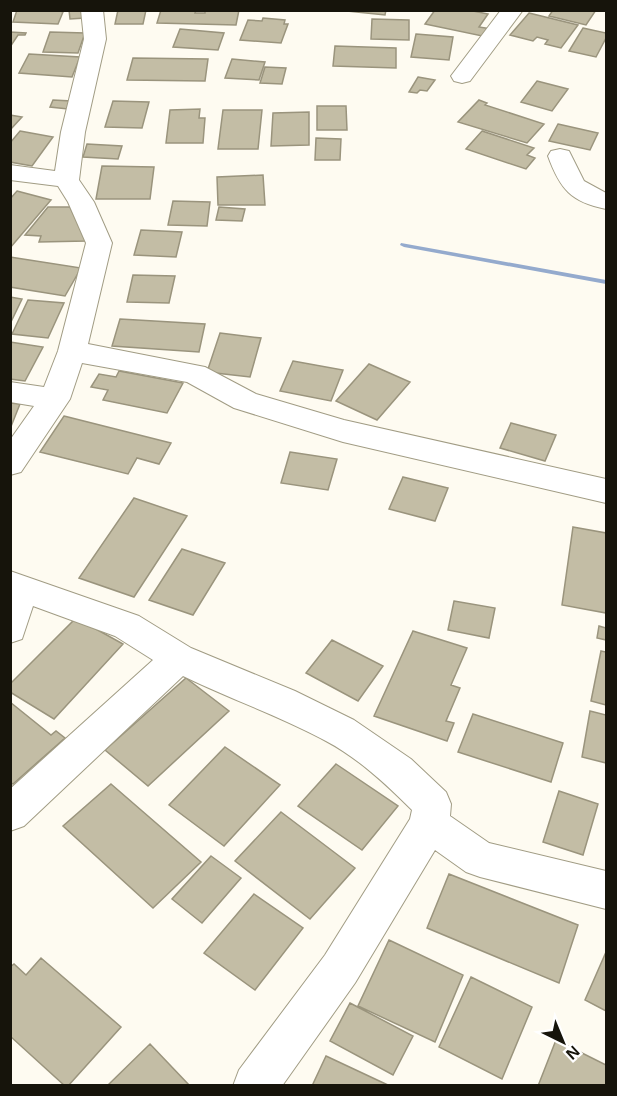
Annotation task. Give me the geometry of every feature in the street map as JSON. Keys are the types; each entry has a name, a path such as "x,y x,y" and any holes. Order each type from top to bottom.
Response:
{"street":[{"path":"10,464 55,399 72,351 99,243 81,202 66,180 73,132 87,79 94,39 92,10"},
{"path":"462,76 513,10"},
{"path":"561,156 570,180 578,190 606,201"},
{"path":"10,172 66,180"},
{"path":"72,351 195,374 245,401 343,431 606,491"},
{"path":"10,392 55,399"},
{"path":"10,629 16,586 128,626 179,658 282,702 341,731 398,771 432,804 429,824 340,969 255,1086"},
{"path":"10,814 179,658"},
{"path":"429,824 480,859 606,890"}],"building":[{"path":"17,10 63,12 58,24 13,22"},
{"path":"69,10 84,10 85,18 70,19"},
{"path":"118,10 146,10 143,24 115,24"},
{"path":"161,10 196,10 195,13 205,13 205,10 239,10 236,25 157,23"},
{"path":"337,10 386,10 385,15"},
{"path":"435,10 468,10 488,14 479,27 492,29 487,37 425,24"},
{"path":"553,10 596,10 586,25 549,16"},
{"path":"529,13 578,25 561,48 545,44 548,40 537,37 533,41 510,35"},
{"path":"263,18 285,20 284,24 288,24 281,43 240,40 248,20 262,21"},
{"path":"372,19 409,20 409,40 371,39"},
{"path":"583,28 606,33 606,38 596,57 569,51"},
{"path":"180,29 224,33 218,50 173,47"},
{"path":"10,32 26,33 18,35 10,47"},
{"path":"50,32 85,33 78,53 43,52"},
{"path":"416,34 453,37 449,60 411,57"},
{"path":"335,46 396,48 396,68 333,66"},
{"path":"29,54 80,57 72,77 19,73"},
{"path":"133,58 208,59 205,81 127,80"},
{"path":"232,59 265,62 259,80 225,78"},
{"path":"265,67 286,68 282,84 260,83"},
{"path":"418,77 435,80 427,91 409,92"},
{"path":"537,81 568,89 552,111 521,102"},
{"path":"53,100 71,101 68,109 50,107"},
{"path":"479,100 487,103 485,105 544,124 527,143 458,122"},
{"path":"113,101 149,102 142,128 105,127"},
{"path":"317,106 346,106 347,130 317,130"},
{"path":"200,109 199,118 205,118 203,143 166,143 170,110"},
{"path":"223,110 262,110 258,149 218,149"},
{"path":"309,112 309,145 271,146 273,113"},
{"path":"10,115 22,117 10,130"},
{"path":"558,124 598,133 590,150 549,141"},
{"path":"20,131 53,137 32,166 10,162 10,143"},
{"path":"482,131 534,148 527,155 535,158 526,169 466,149"},
{"path":"316,138 341,139 340,160 315,160"},
{"path":"87,144 122,146 118,159 83,157"},
{"path":"102,166 154,167 150,199 96,199"},
{"path":"263,175 265,205 218,205 217,177"},
{"path":"17,191 51,200 10,248 10,199"},
{"path":"173,201 210,202 207,226 168,225"},
{"path":"48,207 70,207 86,241 39,242 41,236 25,235"},
{"path":"219,207 245,209 242,221 216,220"},
{"path":"141,230 182,232 176,257 134,255"},
{"path":"10,257 81,268 65,296 10,287"},
{"path":"133,275 175,276 169,303 127,302"},
{"path":"10,297 22,299 10,324"},
{"path":"28,300 64,303 48,338 12,334"},
{"path":"120,319 205,324 199,352 112,346"},
{"path":"220,333 261,338 250,377 207,372"},
{"path":"10,342 43,347 25,381 10,379"},
{"path":"293,361 343,370 331,401 280,391"},
{"path":"369,364 410,382 377,420 336,401"},
{"path":"119,371 183,383 167,413 103,400 108,390 91,387 99,374 116,377"},
{"path":"10,403 20,404 10,429"},
{"path":"64,416 171,443 159,464 137,458 128,474 40,452"},
{"path":"511,423 556,435 545,461 500,448"},
{"path":"290,452 337,459 328,490 281,483"},
{"path":"403,477 448,488 435,521 389,509"},
{"path":"134,498 187,516 134,597 79,578"},
{"path":"573,527 606,533 606,613 562,605"},
{"path":"182,549 225,563 193,615 149,600"},
{"path":"454,601 495,608 489,638 448,630"},
{"path":"76,618 123,644 54,719 10,692 10,684"},
{"path":"599,626 606,628 606,640 597,638"},
{"path":"413,631 467,648 451,685 460,688 446,721 454,723 447,741 374,716"},
{"path":"332,640 383,666 358,701 306,673"},
{"path":"601,651 606,652 606,705 591,701"},
{"path":"186,678 229,711 148,786 105,750"},
{"path":"10,702 51,735 56,731 65,738 13,784 10,782"},
{"path":"590,711 606,715 606,763 582,757"},
{"path":"473,714 563,743 551,782 458,752"},
{"path":"225,747 280,785 224,846 169,805"},
{"path":"336,764 398,806 362,850 298,806"},
{"path":"111,784 201,862 153,908 63,826"},
{"path":"559,791 598,804 583,855 543,842"},
{"path":"281,812 355,868 310,919 235,861"},
{"path":"211,856 241,878 202,923 172,899"},
{"path":"449,874 578,925 559,983 427,928"},
{"path":"254,894 303,928 255,990 204,953"},
{"path":"389,940 463,975 435,1042 358,1006"},
{"path":"606,952 606,1011 585,1000"},
{"path":"41,958 121,1027 68,1086 65,1086 10,1036 10,967 14,964 26,975"},
{"path":"471,977 532,1007 502,1079 439,1047"},
{"path":"350,1003 413,1036 393,1075 330,1041"},
{"path":"556,1040 606,1065 606,1086 538,1086"},
{"path":"150,1044 190,1086 107,1086"},
{"path":"326,1056 390,1086 312,1086"}],"waterway":[{"path":"404,245 606,282"}]}
